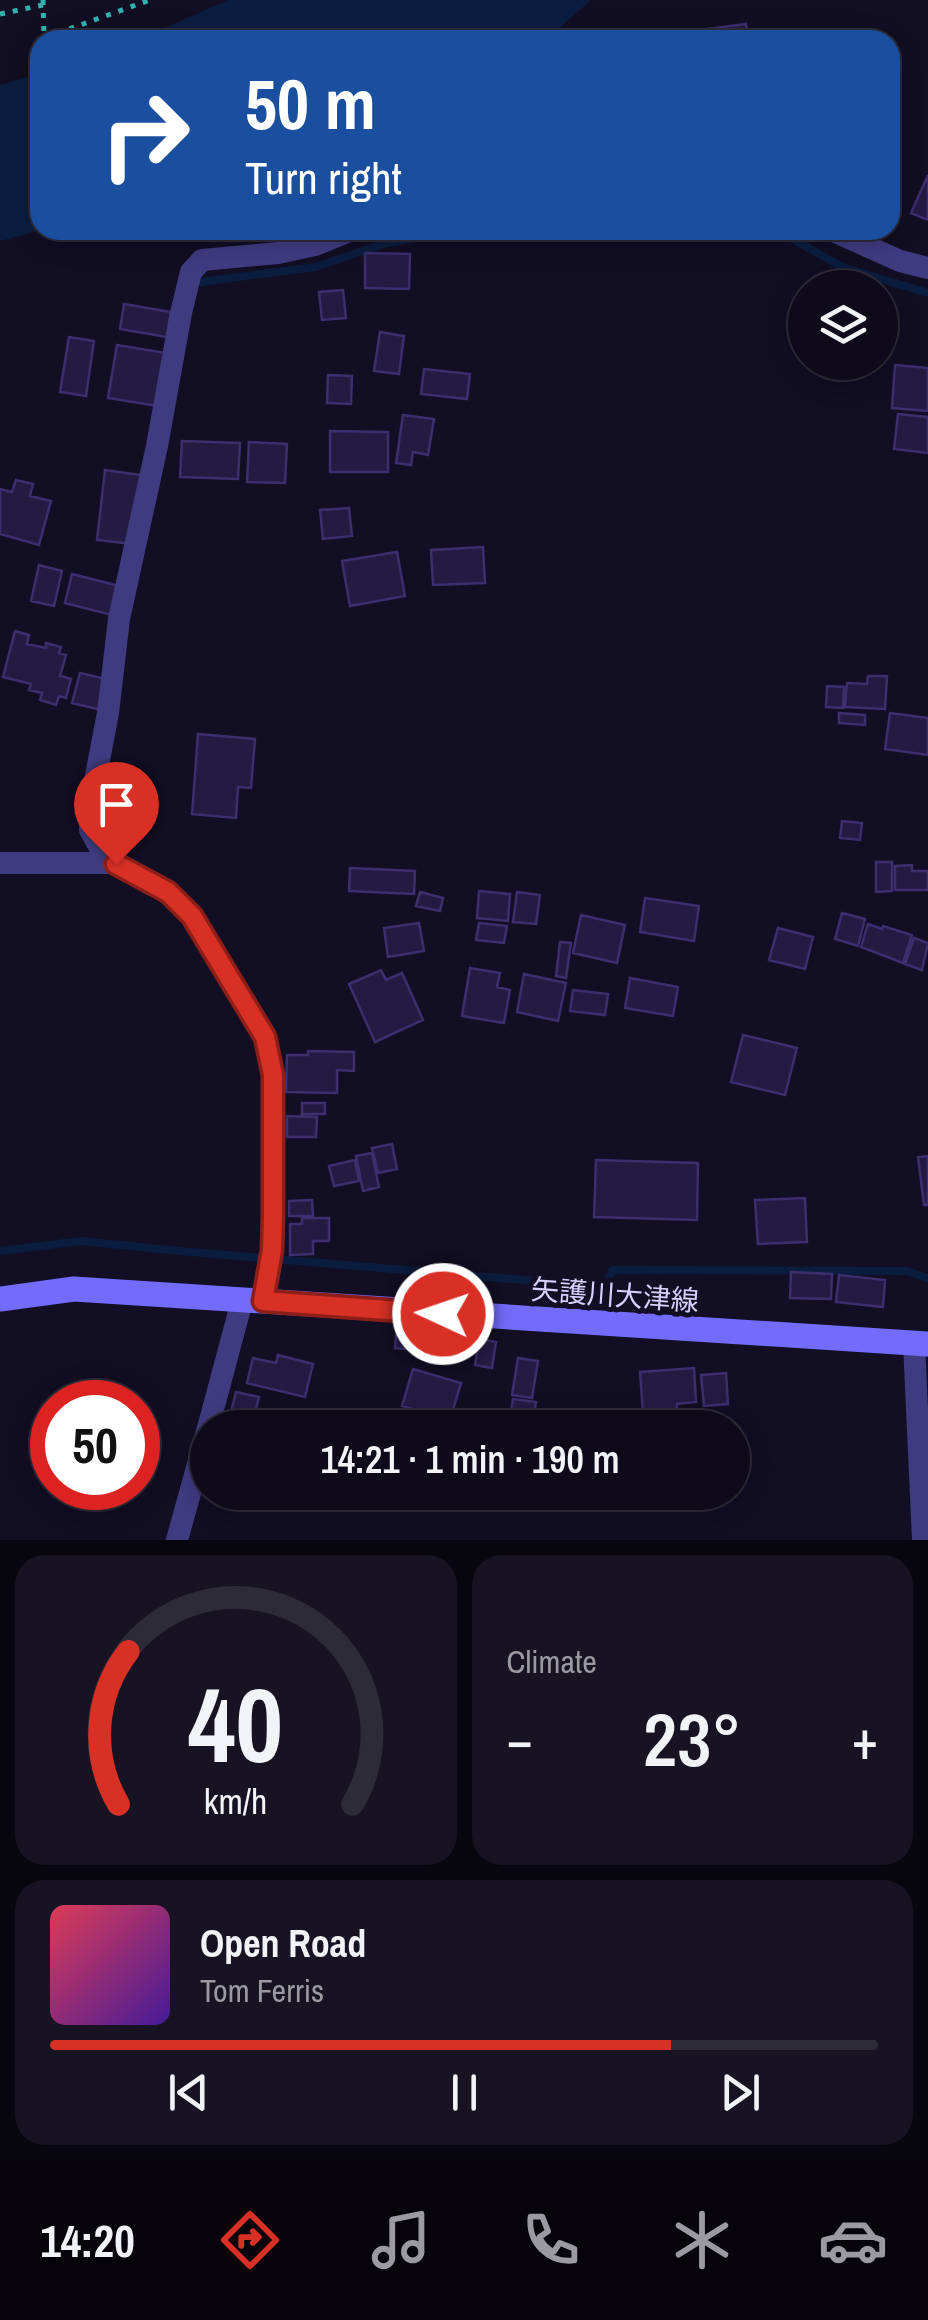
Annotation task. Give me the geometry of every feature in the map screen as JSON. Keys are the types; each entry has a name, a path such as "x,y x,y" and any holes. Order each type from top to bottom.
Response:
{"main road":[{"name":"矢護川大津線","path":"0,1298 74,1290 257,1293 921,1344"}],"street":[{"path":"215,1410 272,1250 273,1075 265,1037 192,916 168,892 116,864 100,848 90,830 89,812 120,619 191,272 202,260 278,253 327,240"},
{"path":"853,240 900,261 928,268"},
{"path":"0,864 116,864"},
{"path":"921,1344 923,1540"},
{"path":"177,1540 190,1493"}],"path":[{"path":"66,30 150,0"},
{"path":"0,14 43,2 44,30"}],"water":[{"path":"228,0 591,0 557,30 160,30"},
{"path":"30,77 30,233 0,241 0,85"}],"building":[{"path":"746,24 747,30 708,30"},
{"path":"928,175 928,220 911,213"},
{"path":"365,253 410,254 409,289 365,288"},
{"path":"343,290 346,318 322,320 319,292"},
{"path":"124,304 171,312 167,337 120,329"},
{"path":"380,332 404,336 399,374 374,371"},
{"path":"69,337 94,341 86,396 60,392"},
{"path":"117,345 166,353 158,406 108,398"},
{"path":"898,365 928,368 928,411 892,408"},
{"path":"424,369 470,374 467,399 421,394"},
{"path":"328,375 352,376 351,404 327,403"},
{"path":"898,414 928,417 928,453 894,449"},
{"path":"403,415 434,419 428,455 413,452 411,465 396,463"},
{"path":"330,431 388,432 388,472 330,472"},
{"path":"182,441 240,443 238,479 180,477"},
{"path":"249,442 287,444 285,483 247,482"},
{"path":"105,470 141,475 133,544 97,540"},
{"path":"16,480 33,484 30,496 51,501 39,545 0,534 0,489 12,492"},
{"path":"349,508 352,536 323,539 320,510"},
{"path":"483,547 485,583 433,585 431,550"},
{"path":"397,552 405,596 350,606 342,561"},
{"path":"39,565 62,571 54,606 31,601"},
{"path":"72,574 119,586 112,615 65,603"},
{"path":"15,631 29,635 27,644 61,647 59,653 66,655 60,676 71,679 66,698 59,696 56,705 40,700 42,693 29,690 31,684 3,677"},
{"path":"80,673 106,679 98,709 72,703"},
{"path":"868,676 887,676 885,709 845,707 847,683 867,684"},
{"path":"827,686 844,687 843,708 826,707"},
{"path":"839,713 865,715 865,725 839,723"},
{"path":"890,713 928,718 928,755 885,749"},
{"path":"198,734 255,739 251,788 238,787 236,818 192,814"},
{"path":"842,821 862,823 860,840 840,838"},
{"path":"876,862 892,862 892,891 876,892"},
{"path":"912,865 912,871 928,871 928,890 895,890 895,866"},
{"path":"350,868 415,871 414,894 349,891"},
{"path":"479,891 510,894 508,921 477,918"},
{"path":"420,892 443,898 440,911 416,906"},
{"path":"517,892 540,895 536,924 513,922"},
{"path":"645,898 699,906 694,941 640,932"},
{"path":"842,913 865,919 858,946 835,939"},
{"path":"581,915 625,925 617,963 573,953"},
{"path":"419,923 424,951 388,957 384,928"},
{"path":"479,923 507,926 504,943 476,940"},
{"path":"868,924 912,935 903,963 861,947"},
{"path":"778,928 813,937 805,969 769,960"},
{"path":"914,938 928,943 922,970 905,964"},
{"path":"560,942 571,943 566,978 556,976"},
{"path":"470,968 500,973 497,987 510,990 504,1023 462,1016"},
{"path":"381,970 386,980 402,973 423,1020 375,1042 349,984"},
{"path":"524,974 566,983 558,1021 517,1012"},
{"path":"630,978 678,987 673,1016 625,1008"},
{"path":"573,990 608,994 605,1015 570,1011"},
{"path":"743,1035 797,1048 785,1095 731,1082"},
{"path":"308,1051 354,1052 354,1071 337,1070 337,1093 286,1092 287,1055 308,1055"},
{"path":"302,1103 325,1103 325,1114 302,1114"},
{"path":"287,1116 317,1117 316,1137 287,1137"},
{"path":"392,1144 397,1169 378,1173 372,1148"},
{"path":"372,1153 379,1187 363,1191 356,1156"},
{"path":"928,1156 928,1205 924,1205 918,1157"},
{"path":"355,1160 359,1181 334,1186 329,1166"},
{"path":"596,1160 698,1163 697,1220 594,1217"},
{"path":"805,1198 807,1242 758,1244 755,1200"},
{"path":"312,1200 313,1216 289,1216 289,1201"},
{"path":"302,1218 329,1218 329,1241 313,1241 313,1254 290,1255 290,1224 302,1224"},
{"path":"791,1272 832,1274 831,1299 790,1298"},
{"path":"839,1275 885,1280 883,1307 836,1302"},
{"path":"397,1326 472,1333 470,1355 395,1348"},
{"path":"479,1339 496,1342 492,1368 475,1365"},
{"path":"278,1355 313,1364 305,1397 247,1383 253,1358 276,1363"},
{"path":"518,1358 538,1361 532,1398 512,1395"},
{"path":"694,1368 696,1402 677,1404 677,1410 643,1410 640,1372"},
{"path":"413,1369 461,1383 453,1410 402,1406"},
{"path":"726,1373 728,1404 704,1406 701,1375"},
{"path":"236,1392 259,1397 256,1410 232,1410"},
{"path":"513,1399 536,1402 535,1410 511,1410"}],"waterway":[{"path":"201,282 316,267 404,240"},
{"path":"795,240 842,267 928,293"},
{"path":"0,1251 81,1241 606,1287 612,1270 907,1271 928,1278"}],"route":[{"path":"116,864 168,892 192,916 265,1037 273,1075 273,1215 272,1250 263,1301 443,1314"}]}
